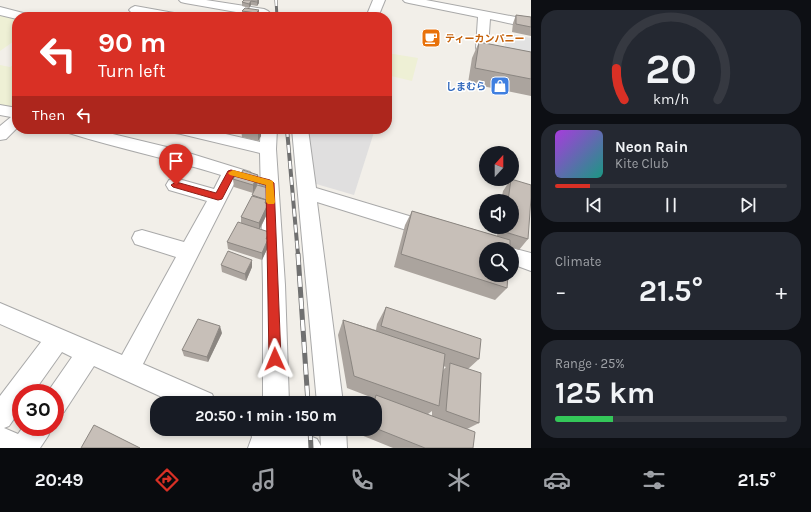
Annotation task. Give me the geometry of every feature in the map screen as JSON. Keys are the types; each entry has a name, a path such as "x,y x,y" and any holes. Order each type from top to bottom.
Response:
{"street":[{"path":"134,12 146,0"},
{"path":"185,0 248,12"},
{"path":"263,0 264,12"},
{"path":"374,12 379,0"},
{"path":"409,0 531,24"},
{"path":"0,11 12,14"},
{"path":"482,48 484,15"},
{"path":"0,110 12,112"},
{"path":"0,135 12,124"},
{"path":"91,134 179,156 231,173 270,183"},
{"path":"203,134 268,149"},
{"path":"269,134 276,396"},
{"path":"301,134 329,396"},
{"path":"127,370 231,173"},
{"path":"176,185 218,197"},
{"path":"307,192 450,236"},
{"path":"142,238 189,252"},
{"path":"519,258 531,262"},
{"path":"1,314 187,396"},
{"path":"11,438 58,338"},
{"path":"64,390 89,353"},
{"path":"271,436 308,448"},
{"path":"333,436 334,448"}],"shaded area":[{"path":"504,33 531,38 531,69 506,64"},
{"path":"301,134 373,134 354,195 306,181"}],"green space":[{"path":"0,13 12,17 12,43 0,51"},
{"path":"392,54 418,58 412,81 392,76"},
{"path":"0,65 10,67 12,66 12,107 0,105"}],"building":[{"path":"244,0 258,0 257,2 251,1 249,4 242,2"},
{"path":"245,8 259,10 257,12 242,11"},
{"path":"516,15 531,17 531,27 516,24"},
{"path":"479,42 531,52 531,79 475,68"},
{"path":"243,170 258,175 253,185 233,179 237,173 241,174"},
{"path":"261,178 267,182 266,185 258,183"},
{"path":"519,181 531,185 528,239 512,234 519,234 519,194 509,194 510,186 519,186"},
{"path":"257,185 268,188 267,200 252,195"},
{"path":"252,196 266,200 265,203 268,204 259,223 241,217"},
{"path":"412,211 479,231 479,234 490,234 510,240 510,242 479,242 479,279 401,254"},
{"path":"238,222 269,232 266,239 268,239 262,253 227,242"},
{"path":"228,251 252,260 245,274 221,265"},
{"path":"488,282 507,282 507,288"},
{"path":"386,307 481,339 479,359 381,326"},
{"path":"198,319 220,326 207,357 182,350"},
{"path":"343,320 445,354 439,406 354,376"},
{"path":"450,363 481,373 479,423 446,411"},
{"path":"382,397 475,432 473,448 425,448 382,431"},
{"path":"94,425 140,448 81,448"}],"railway":[{"path":"276,0 277,12"},
{"path":"287,134 298,255"},
{"path":"298,254 308,396"},
{"path":"310,436 311,448"}],"slow traffic":[{"path":"233,173 270,183 271,202"}],"place":[{"name":"ティーカンパニー","path":"431,38"},
{"name":"しまむら","path":"500,86"}],"route":[{"path":"176,185 218,197 231,173 270,183 275,359"}]}
